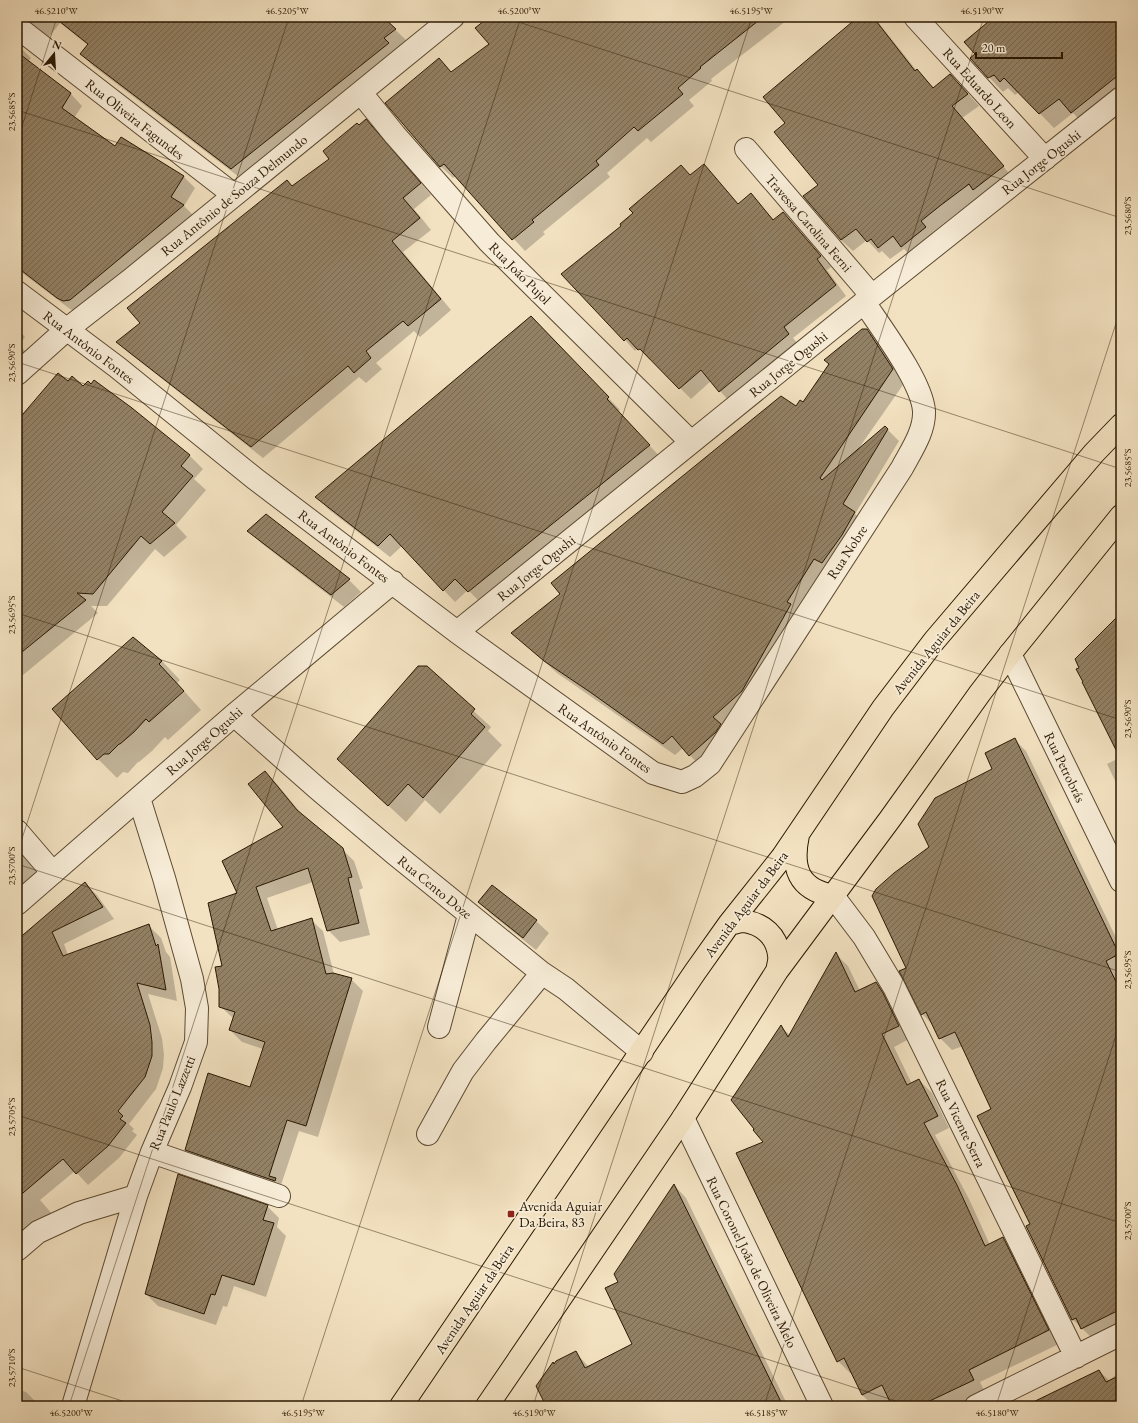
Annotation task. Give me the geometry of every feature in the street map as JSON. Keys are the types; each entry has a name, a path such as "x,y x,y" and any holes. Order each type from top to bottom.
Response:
{"main road":[{"name":"Avenida Aguiar da Beira","path":"401,1406 729,924 799,834 883,708 934,641 1094,453 1121,425"},
{"path":"487,1406 683,1118 777,970 833,896 980,693 1121,516"},
{"path":"799,834 795,848 795,862 800,875 808,886 820,893 833,896"},
{"path":"729,924 743,921 757,924 768,931 776,943 780,957 777,970"}],"street":[{"name":"Rua Eduardo Leon","path":"915,17 1045,159"},
{"name":"Rua Antônio de Souza Delmundo","path":"17,374 66,330 234,196 449,18"},
{"name":"Rua Oliveira Fagundes","path":"17,27 234,196"},
{"name":"Rua João Pujol","path":"361,92 395,135 489,242 691,442"},
{"name":"Rua Jorge Ogushi","path":"457,632 868,299 1121,98"},
{"name":"Travessa Carolina Ferni","path":"746,149 868,299"},
{"name":"Rua Antônio Fontes","path":"17,292 116,367 254,478 457,632 653,773 682,782"},
{"name":"Rua Nobre","path":"682,782 696,776 710,764 902,468 920,432 924,412 918,388 868,299"},
{"name":"Rua Jorge Ogushi","path":"17,904 234,714 393,582"},
{"name":"Rua Petrobrás","path":"1010,654 1121,881"},
{"name":"Rua Cento Doze","path":"234,714 318,789 395,854 542,973 566,989 642,1052"},
{"name":"Rua Paulo Lazzetti","path":"73,1406 136,1196 152,1152 180,1087 196,1042 197,1008 192,979 164,878 139,798"},
{"path":"17,831 52,873"},
{"name":"Rua Vicente Serra","path":"833,896 864,937 894,987 1076,1357"},
{"path":"440,1027 469,915"},
{"path":"428,1134 464,1071 486,1041 542,973"},
{"name":"Rua Coronel João de Oliveira Melo","path":"683,1118 822,1406"},
{"path":"152,1152 279,1196"},
{"path":"17,1250 38,1232 79,1213 136,1196"},
{"path":"976,1406 1121,1334"}],"building":[{"path":"54,17 383,17 396,29 384,38 389,43 231,169 80,54 88,44"},
{"path":"489,17 763,17 700,67 701,68 678,88 683,94 638,131 634,127 596,161 599,165 532,220 534,222 512,240 444,164 440,167 385,103 439,58 451,72 489,44 475,28"},
{"path":"858,17 873,17 915,71 917,69 933,88 950,74 968,94 952,106 1004,166 973,190 969,184 941,205 921,221 926,227 901,247 893,236 878,248 871,239 867,242 856,229 841,240 803,196 818,185 774,132 785,123 763,97"},
{"path":"994,17 1121,17 1121,73 1071,113 1059,99 1039,114 1004,78 1000,82 994,75 988,78 970,58 975,54 964,42"},
{"path":"17,52 71,93 62,108 115,146 121,137 184,176 171,197 184,205 70,300 63,301 57,298 17,267"},
{"path":"366,119 421,183 403,198 420,218 392,241 441,299 408,326 403,321 366,351 371,358 354,373 348,366 251,447 116,342 140,323 127,308 287,180 292,186 329,159 323,151 357,123 359,125"},
{"path":"704,164 738,204 751,193 773,220 783,212 821,256 817,259 836,285 784,327 789,334 719,392 701,370 679,389 640,349 638,350 627,338 624,341 561,274 621,226 620,224 633,213 629,209 681,165 690,175"},
{"path":"531,316 609,397 607,399 650,445 468,592 455,579 443,591 390,534 378,546 315,497"},
{"path":"862,329 867,329 893,369 820,478 822,480 885,426 888,429 843,504 855,512 842,535 822,563 814,559 787,602 791,604 742,691 713,717 721,724 716,732 689,756 672,736 663,744 544,661 511,633 560,594 551,583 781,396 796,406 800,400 803,402 829,364 824,360"},
{"path":"58,373 68,381 72,376 83,386 88,381 91,384 94,380 132,408 190,455 181,466 193,476 162,512 175,523 150,544 141,536 93,594 77,593 86,600 17,656 17,421"},
{"path":"266,514 350,579 331,595 247,531"},
{"path":"1121,613 1121,760 1076,669 1079,668 1075,659"},
{"path":"133,637 162,661 159,664 184,691 149,722 146,719 109,754 104,754 97,760 52,709"},
{"path":"418,666 427,666 475,709 471,714 485,727 423,798 408,784 388,806 337,759"},
{"path":"1015,738 1119,954 1106,961 1121,992 1121,1309 1081,1329 1076,1318 1072,1320 1026,1226 1030,1224 977,1116 991,1109 955,1032 939,1039 926,1012 921,1015 899,971 906,968 872,896 876,889 894,873 929,847 918,824 935,798 992,769 985,753"},
{"path":"265,771 297,810 343,848 352,877 348,878 359,923 327,931 308,868 256,887 271,931 312,918 326,974 333,973 352,978 306,1126 287,1120 269,1176 276,1178 275,1181 185,1150 208,1073 250,1087 265,1042 229,1030 235,1012 219,1007 219,989 215,967 222,966 208,903 237,893 222,861 283,827 248,784"},
{"path":"85,882 103,907 52,932 63,956 149,924 156,946 158,944 166,990 137,983 150,1025 152,1056 145,1077 118,1111 123,1116 120,1119 126,1123 108,1146 76,1174 63,1159 17,1198 17,940"},
{"path":"492,885 537,920 523,938 478,902"},
{"path":"836,952 855,992 876,982 883,993 899,1026 882,1034 907,1085 919,1079 938,1116 924,1123 957,1185 985,1246 1003,1237 1049,1330 969,1370 974,1380 919,1406 892,1406 882,1385 862,1395 844,1358 837,1362 736,1153 763,1142 731,1100 781,1025 788,1037"},
{"path":"178,1174 268,1205 263,1220 274,1223 254,1285 222,1275 215,1295 211,1294 204,1314 145,1294"},
{"path":"674,1184 783,1406 546,1406 536,1386 553,1362 554,1364 556,1361 576,1351 585,1368 632,1344 605,1288 618,1282 614,1274"},
{"path":"1099,1370 1106,1382 1121,1375 1121,1406 1025,1406"}],"place":[{"name":"Avenida Aguiar Da Beira, 83","path":"511,1214"}]}
